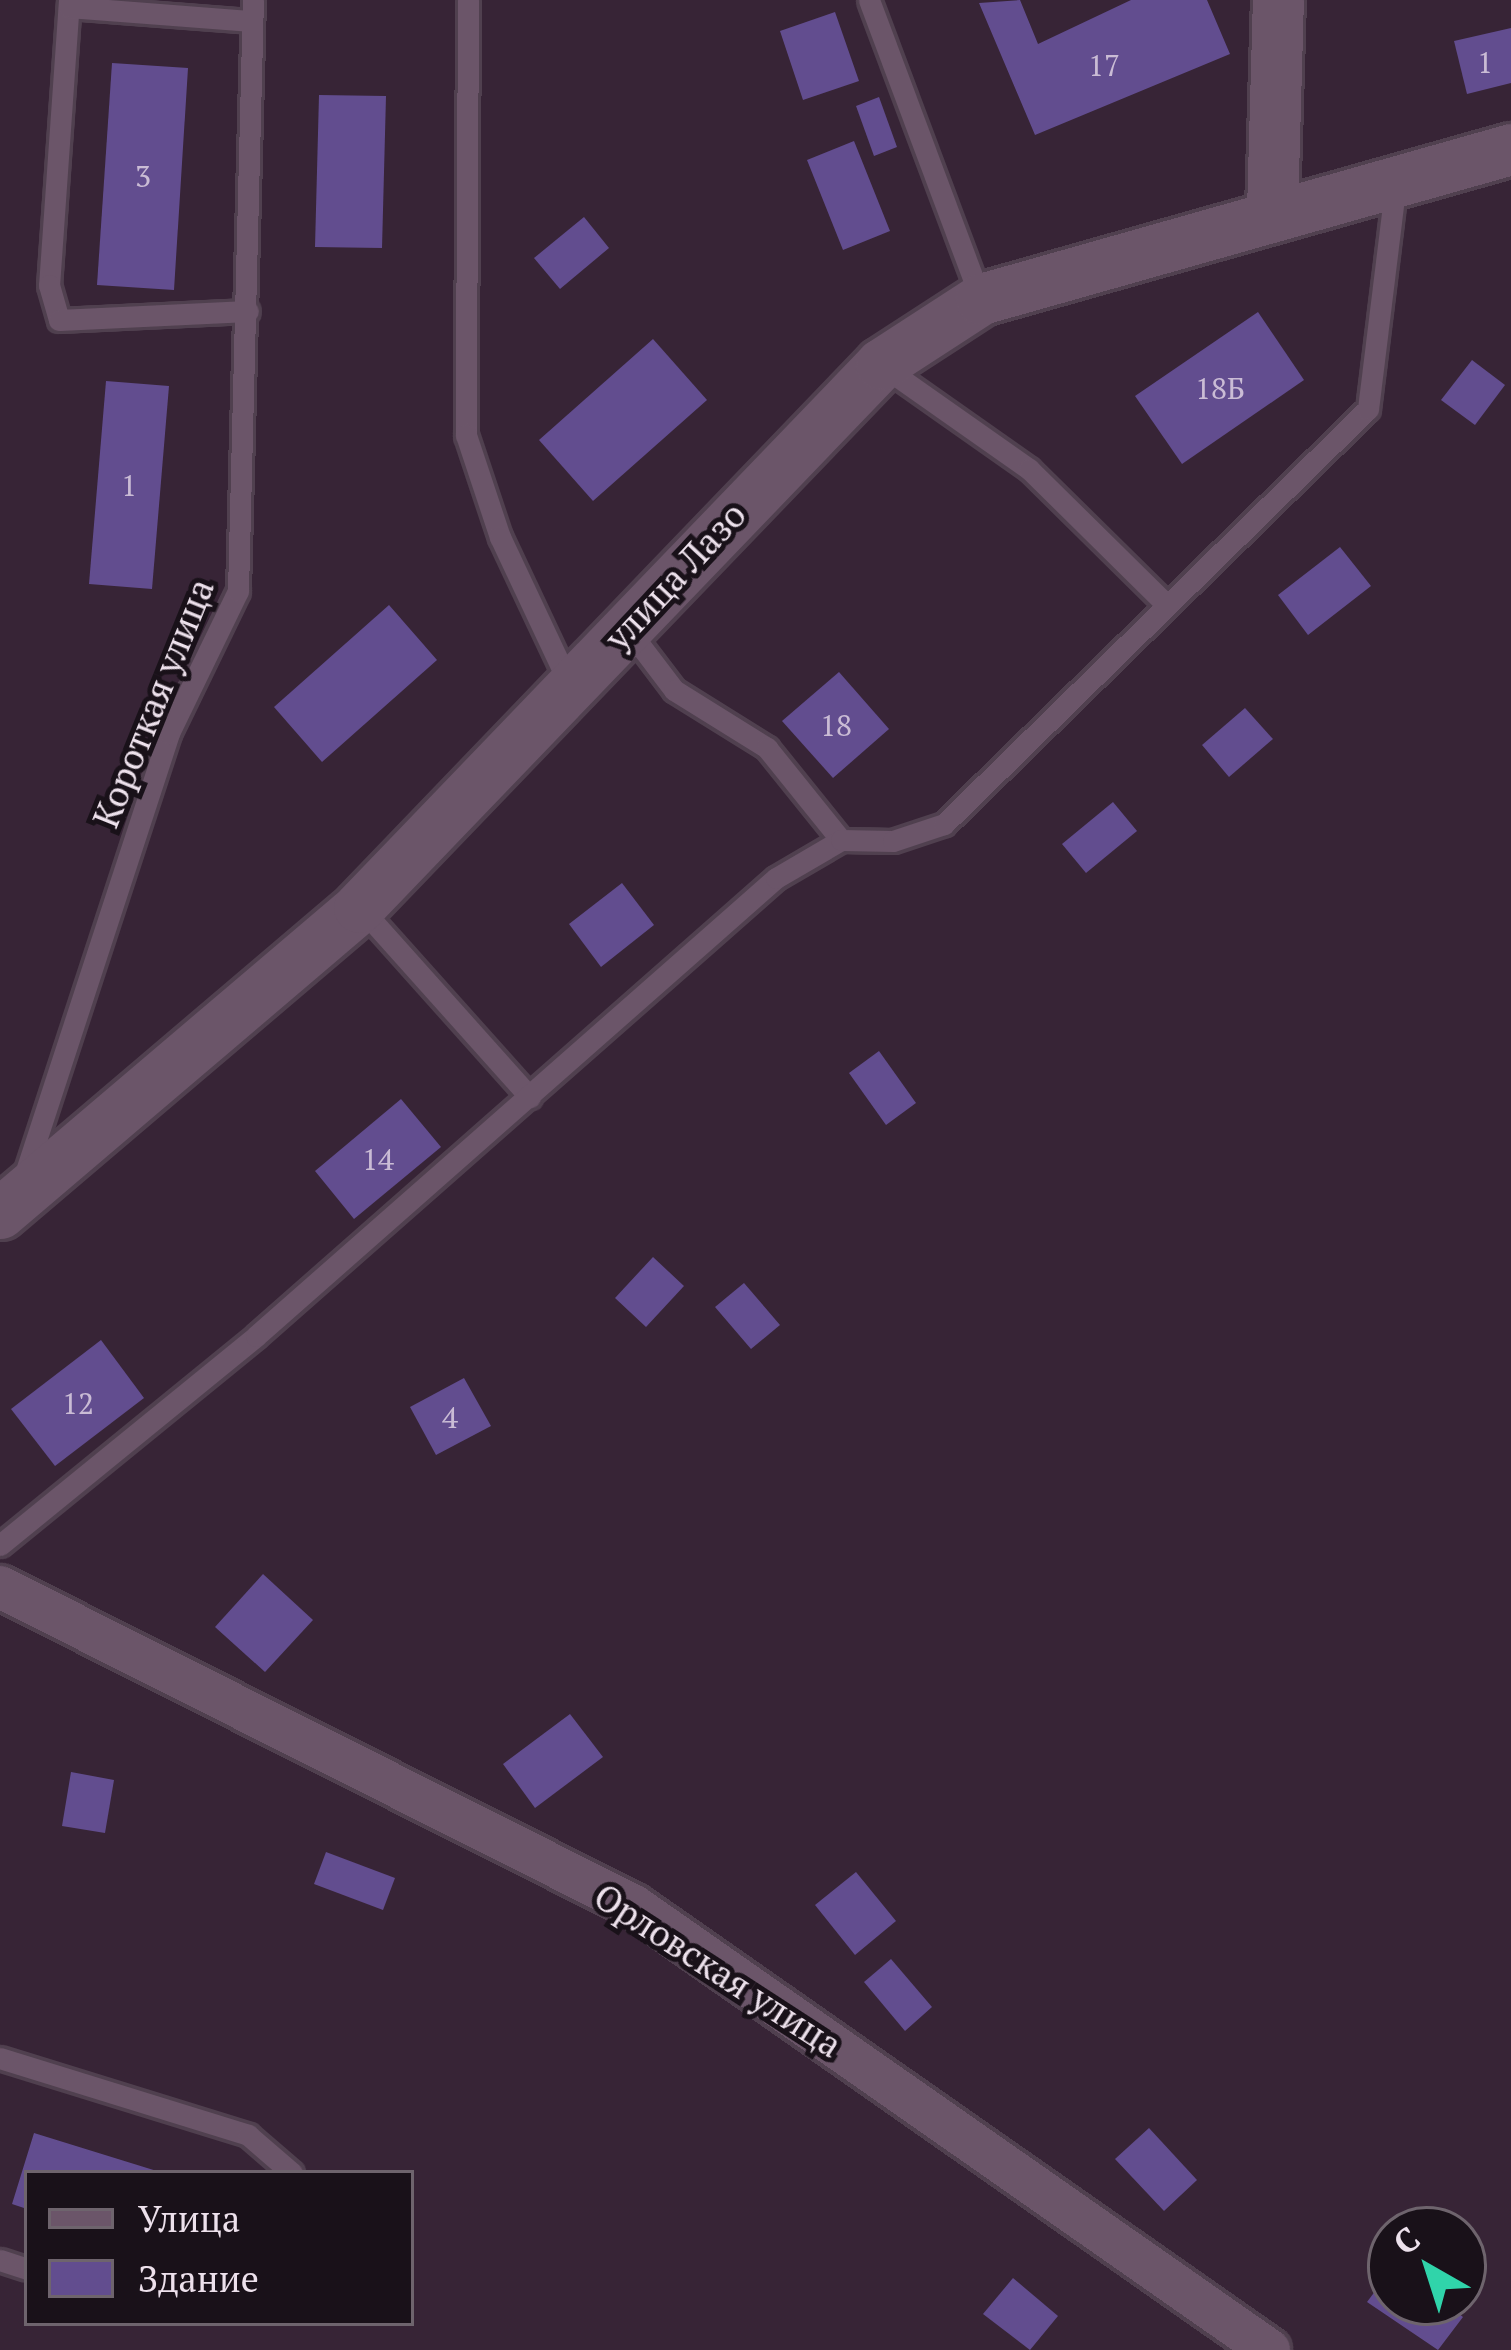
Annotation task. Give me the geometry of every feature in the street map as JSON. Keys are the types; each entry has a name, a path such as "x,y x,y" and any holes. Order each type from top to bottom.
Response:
{"street":[{"path":"1272,211 1278,0"},
{"name":"улица Лазо","path":"9,1206 359,907 880,364 981,299 1272,211 1511,149"},
{"name":"Орловская улица","path":"0,1587 634,1906 1269,2350"}],"lane":[{"path":"468,0 466,435 500,537 571,687"},
{"path":"869,0 981,299"},
{"path":"248,311 58,320 49,285 69,4 252,10"},
{"name":"Короткая улица","path":"9,1206 169,733 238,591 252,10"},
{"path":"0,1545 530,1097 776,878 841,840 893,841 944,824 1368,409 1396,180"},
{"path":"880,364 1029,469 1166,604"},
{"path":"627,627 674,690 767,748 841,840"},
{"path":"359,907 530,1097"},
{"path":"0,2059 248,2134 289,2170"}],"building":[{"path":"1020,0 1038,44 1131,0 1207,0 1230,54 1035,135 979,3"},
{"path":"835,12 859,81 803,100 780,31"},
{"path":"1511,28 1511,83 1467,94 1454,41"},
{"path":"112,63 188,68 174,290 97,285"},
{"path":"319,95 386,96 382,248 315,247"},
{"path":"879,97 897,147 874,156 856,106"},
{"path":"854,141 890,231 843,250 807,160"},
{"path":"584,217 609,248 560,289 534,258"},
{"path":"1258,312 1304,380 1182,464 1135,396"},
{"path":"653,339 707,400 593,501 539,440"},
{"path":"1472,360 1505,385 1475,425 1441,400"},
{"path":"106,381 169,386 152,589 89,584"},
{"path":"1340,547 1371,586 1308,635 1278,595"},
{"path":"389,605 437,660 322,762 274,707"},
{"path":"839,672 889,729 833,778 782,721"},
{"path":"1245,708 1273,739 1229,777 1202,745"},
{"path":"1113,802 1137,831 1086,873 1062,844"},
{"path":"622,883 654,925 601,967 569,924"},
{"path":"879,1051 916,1103 886,1125 849,1073"},
{"path":"401,1099 441,1147 354,1219 315,1171"},
{"path":"653,1257 684,1286 646,1327 615,1298"},
{"path":"744,1283 780,1325 751,1349 715,1307"},
{"path":"101,1340 144,1398 55,1466 11,1409"},
{"path":"464,1378 491,1426 436,1455 410,1407"},
{"path":"263,1574 313,1620 265,1672 215,1627"},
{"path":"570,1714 603,1757 535,1808 503,1764"},
{"path":"71,1772 114,1780 105,1833 62,1826"},
{"path":"326,1852 395,1878 383,1910 314,1884"},
{"path":"856,1872 896,1921 855,1955 815,1905"},
{"path":"891,1959 932,2007 905,2031 864,1982"},
{"path":"1149,2128 1197,2180 1164,2211 1115,2159"},
{"path":"34,2133 154,2170 24,2170 24,2208 12,2204"},
{"path":"1013,2278 1058,2316 1030,2350 983,2314"},
{"path":"1402,2326 1456,2326 1438,2350"}]}
